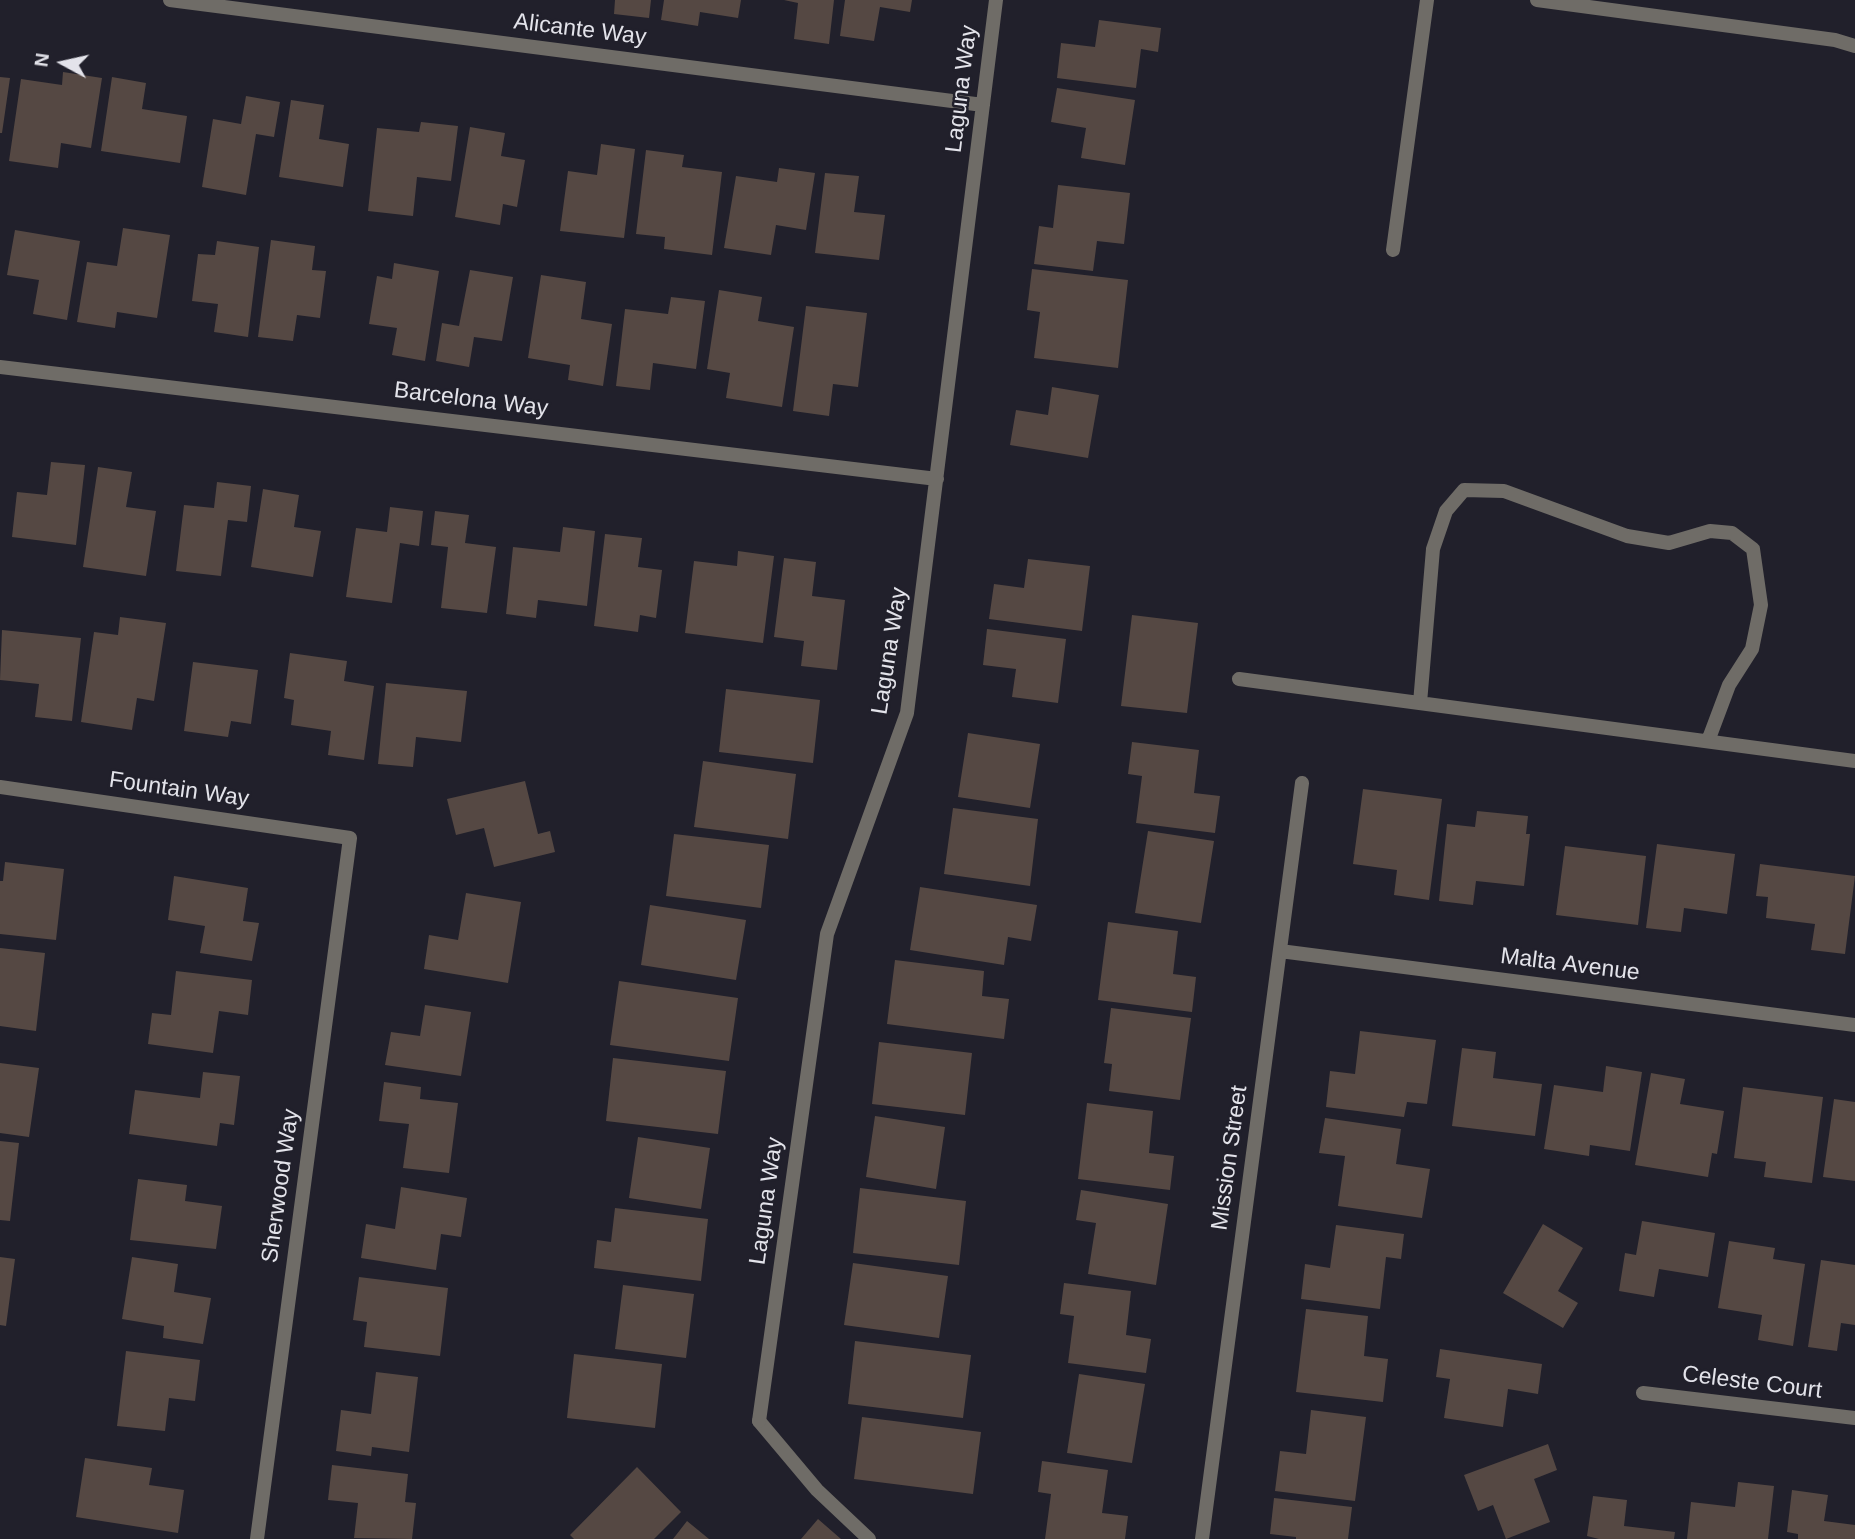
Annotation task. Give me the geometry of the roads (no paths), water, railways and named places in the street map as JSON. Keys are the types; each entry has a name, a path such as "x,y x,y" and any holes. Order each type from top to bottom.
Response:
{"street":[{"name":"Alicante Way","path":"170,0 983,105"},
{"name":"Laguna Way","path":"869,1539 817,1490 759,1421 827,934 907,713 996,0"},
{"path":"1393,250 1427,0"},
{"path":"1537,0 1835,40 1855,46"},
{"name":"Barcelona Way","path":"0,368 937,478"},
{"path":"1420,703 1433,549 1446,511 1464,490 1504,491 1627,536 1669,542 1710,531 1732,533 1753,549 1761,605 1752,649 1729,685 1707,741"},
{"path":"1239,679 1855,761"},
{"name":"Mission Street","path":"1202,1539 1303,783"},
{"name":"Fountain Way","path":"0,787 350,838"},
{"name":"Sherwood Way","path":"257,1539 350,838"},
{"name":"Malta Avenue","path":"1280,951 1855,1025"},
{"name":"Celeste Court","path":"1643,1393 1855,1418"}]}
